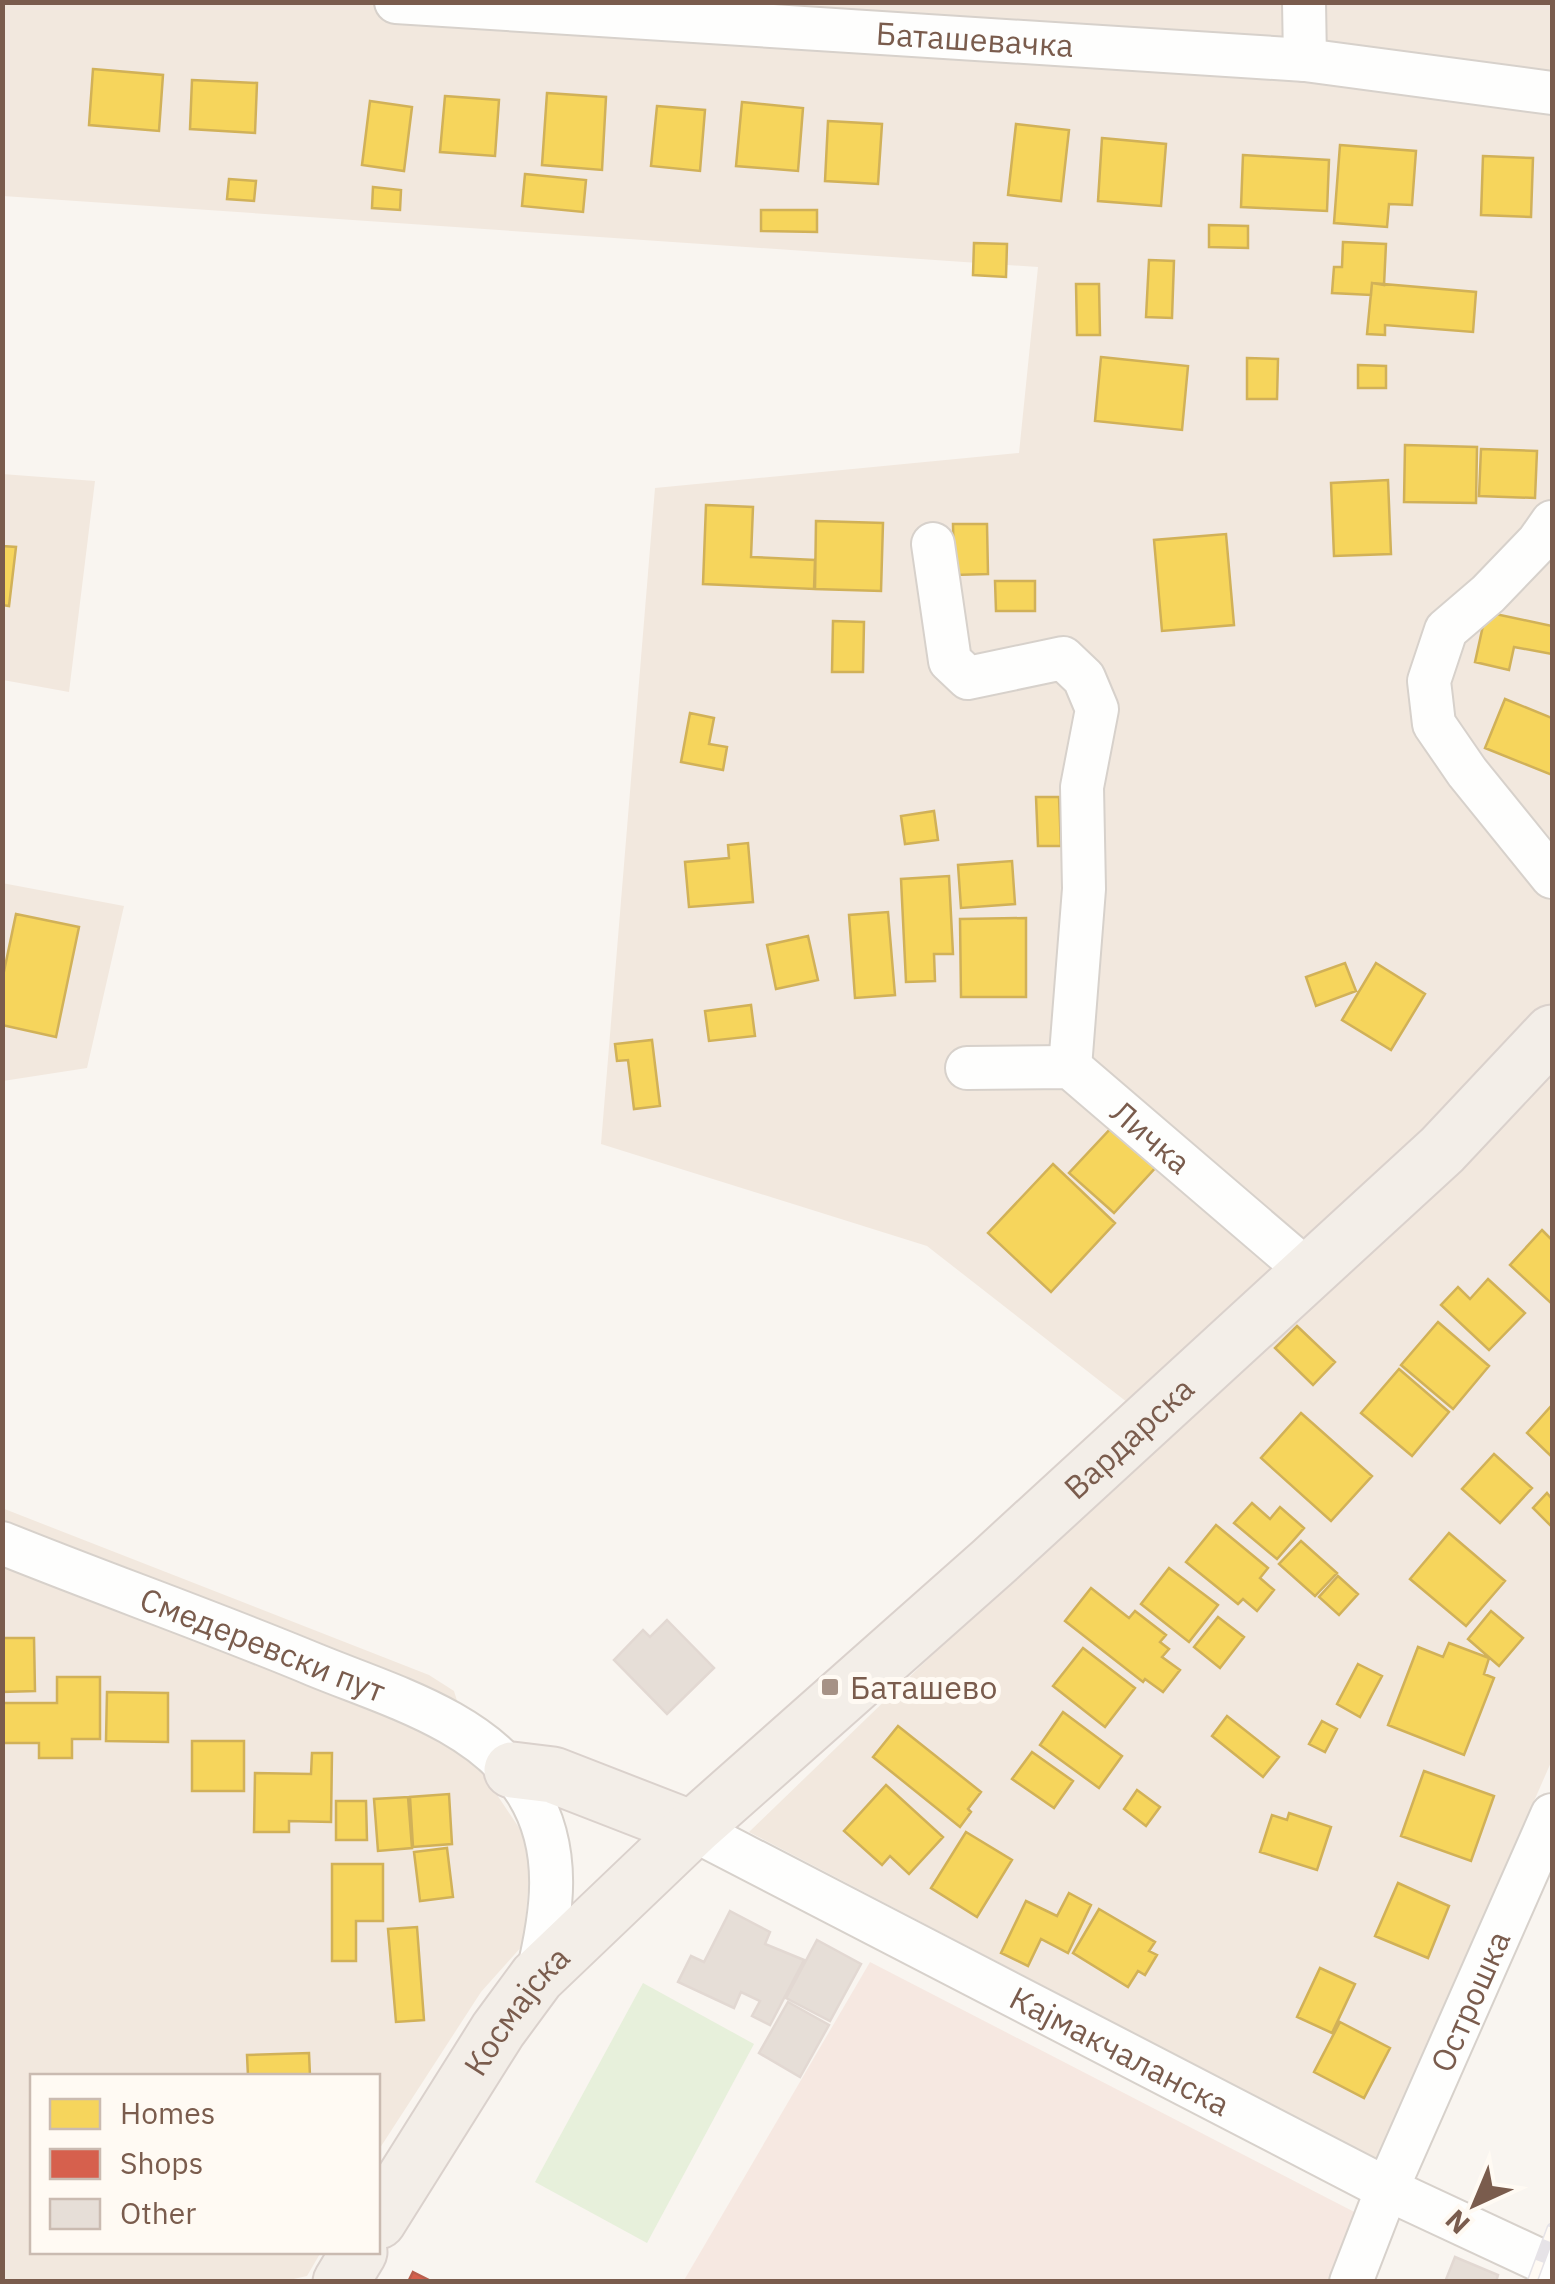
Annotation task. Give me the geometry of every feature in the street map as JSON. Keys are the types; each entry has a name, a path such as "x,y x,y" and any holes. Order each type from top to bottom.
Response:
{"main road":[{"name":"Вардарска","path":"692,1828 992,1563 1309,1272 1474,1119 1552,1033"},
{"path":"512,1770 554,1774 692,1828"},
{"name":"Космајска","path":"380,2218 498,2030 537,1977 692,1828"},
{"path":"341,2282 358,2254"}],"street":[{"name":"Баташевачка","path":"396,2 1305,60 1552,93"},
{"path":"1304,2 1305,60"},
{"path":"1552,522 1488,594 1446,630 1430,680 1434,724 1552,878"},
{"path":"933,544 950,661 968,678 1063,658 1084,678 1097,709 1082,787 1084,889 1070,1067 967,1068"},
{"name":"Личка","path":"1070,1067 1309,1272"},
{"name":"Смедеревски пут","path":"2,1543 214,1622 431,1714 478,1741 512,1770"},
{"path":"512,1770 536,1808 551,1865 551,1916 537,1977"},
{"name":"Острошка","path":"1351,2282 1387,2189 1552,1815"},
{"name":"Кајмакчаланска","path":"692,1828 1387,2189 1552,2266"}],"shaded area":[{"path":"2,3 1552,3 1552,1760 1377,2160 749,1832 1164,1431 927,1246 601,1144 655,488 1019,453 1038,267 3,196"},
{"path":"2,474 95,481 69,692 3,680"},
{"path":"2,883 124,906 87,1068 3,1081"},
{"path":"2,1508 429,1675 454,1691 477,1765 532,1847 523,1945 481,1992 380,2148 380,2074 30,2074 30,2254 320,2254 307,2276 280,2282 3,2281"},
{"path":"870,1962 1366,2218 1338,2281 683,2282"}],"green space":[{"path":"643,1983 754,2044 647,2243 535,2182"}],"building: Homes":[{"path":"93,69 163,75 159,131 89,125"},
{"path":"192,80 257,83 255,133 190,129"},
{"path":"547,93 606,97 602,170 542,165"},
{"path":"445,96 499,100 495,156 440,152"},
{"path":"370,101 412,107 404,171 362,165"},
{"path":"742,102 803,108 798,171 736,166"},
{"path":"657,106 705,110 700,171 651,166"},
{"path":"828,121 882,124 878,184 825,181"},
{"path":"1016,124 1069,130 1061,201 1008,195"},
{"path":"1102,138 1166,144 1161,206 1098,201"},
{"path":"1340,145 1416,151 1412,205 1389,204 1387,227 1334,223"},
{"path":"1243,155 1329,160 1327,211 1241,207"},
{"path":"1483,156 1533,158 1531,217 1481,215"},
{"path":"525,174 586,180 583,212 522,206"},
{"path":"229,179 256,181 254,201 227,199"},
{"path":"373,187 401,190 400,210 372,208"},
{"path":"761,210 817,210 817,232 761,231"},
{"path":"1209,225 1248,226 1248,248 1209,247"},
{"path":"1343,242 1386,244 1384,285 1372,283 1371,295 1332,293 1334,267 1342,267"},
{"path":"974,243 1007,244 1006,277 973,275"},
{"path":"1149,260 1174,261 1172,318 1146,317"},
{"path":"1372,283 1476,292 1473,332 1385,325 1385,335 1367,334"},
{"path":"1076,284 1099,284 1100,335 1077,335"},
{"path":"1101,357 1188,366 1182,430 1095,421"},
{"path":"1247,358 1278,359 1277,399 1247,399"},
{"path":"1358,365 1386,366 1386,388 1358,388"},
{"path":"1405,445 1477,447 1476,503 1404,502"},
{"path":"1481,449 1537,451 1535,498 1479,496"},
{"path":"1388,480 1391,554 1334,556 1331,483"},
{"path":"706,505 753,507 751,557 815,560 814,589 703,584"},
{"path":"816,521 883,523 881,591 815,589"},
{"path":"953,524 987,524 988,574 954,575"},
{"path":"1226,534 1234,625 1162,631 1154,540"},
{"path":"2,546 16,547 9,606 2,605"},
{"path":"995,581 1035,581 1035,611 996,611"},
{"path":"1486,612 1552,626 1552,654 1514,647 1509,670 1475,662"},
{"path":"833,621 864,622 863,672 832,672"},
{"path":"1505,699 1552,718 1552,775 1485,748"},
{"path":"690,713 714,718 709,744 727,747 723,770 681,762"},
{"path":"1036,797 1059,797 1061,846 1038,846"},
{"path":"934,811 938,840 905,844 901,816"},
{"path":"748,843 753,902 689,907 685,862 729,858 728,845"},
{"path":"1012,861 1015,904 961,908 958,865"},
{"path":"949,876 953,954 934,954 935,981 906,982 901,879"},
{"path":"888,912 895,995 855,998 849,915"},
{"path":"16,914 79,927 56,1037 2,1025 2,981"},
{"path":"1026,918 1026,997 961,997 960,919"},
{"path":"808,936 818,980 776,989 767,945"},
{"path":"1345,963 1356,991 1316,1006 1306,977"},
{"path":"1376,963 1425,994 1391,1050 1342,1020"},
{"path":"751,1005 755,1036 709,1041 705,1011"},
{"path":"652,1040 660,1106 634,1109 628,1060 617,1061 615,1044"},
{"path":"1113,1126 1157,1166 1114,1213 1069,1173"},
{"path":"1053,1164 1115,1223 1051,1292 988,1233"},
{"path":"1542,1230 1552,1240 1552,1304 1510,1265"},
{"path":"1488,1279 1525,1313 1489,1350 1441,1305 1458,1287 1470,1299"},
{"path":"1438,1322 1489,1366 1453,1409 1401,1365"},
{"path":"1297,1326 1335,1362 1313,1385 1275,1348"},
{"path":"1399,1369 1449,1412 1412,1456 1361,1413"},
{"path":"1552,1405 1552,1457 1527,1433"},
{"path":"1301,1413 1372,1476 1331,1521 1261,1458"},
{"path":"1494,1454 1532,1488 1500,1523 1462,1489"},
{"path":"1547,1493 1552,1499 1552,1527 1533,1508"},
{"path":"1252,1503 1270,1519 1280,1507 1304,1528 1277,1559 1234,1523"},
{"path":"1216,1525 1268,1568 1260,1578 1274,1590 1257,1611 1243,1599 1238,1604 1186,1562"},
{"path":"1449,1533 1505,1581 1466,1626 1410,1579"},
{"path":"1301,1541 1337,1573 1315,1596 1279,1564"},
{"path":"1169,1568 1218,1605 1189,1642 1141,1604"},
{"path":"1338,1576 1358,1594 1339,1615 1319,1597"},
{"path":"1091,1588 1129,1618 1135,1611 1166,1635 1160,1642 1169,1649 1162,1657 1180,1670 1163,1692 1145,1679 1143,1682 1065,1621"},
{"path":"1491,1611 1523,1638 1499,1666 1468,1639"},
{"path":"1218,1617 1244,1637 1220,1668 1194,1647"},
{"path":"2,1638 34,1638 35,1691 2,1692"},
{"path":"1449,1643 1489,1658 1484,1674 1494,1678 1464,1755 1388,1725 1418,1647 1443,1657"},
{"path":"1083,1648 1135,1688 1105,1727 1053,1686"},
{"path":"1358,1664 1382,1676 1360,1717 1337,1704"},
{"path":"57,1677 100,1677 100,1739 72,1739 72,1758 39,1758 39,1743 2,1743 2,1703 57,1703"},
{"path":"107,1692 168,1693 168,1742 106,1741"},
{"path":"1063,1712 1122,1756 1099,1788 1040,1745"},
{"path":"1227,1716 1279,1757 1263,1777 1212,1736"},
{"path":"1322,1721 1337,1729 1325,1752 1309,1744"},
{"path":"898,1726 981,1792 960,1827 873,1757"},
{"path":"192,1741 244,1741 244,1791 192,1791"},
{"path":"1032,1752 1073,1781 1054,1808 1012,1779"},
{"path":"312,1753 332,1753 331,1822 289,1821 289,1832 254,1832 255,1773 311,1774"},
{"path":"1424,1771 1494,1796 1471,1861 1401,1836"},
{"path":"886,1785 943,1837 909,1874 890,1856 882,1865 844,1831"},
{"path":"1137,1790 1160,1807 1146,1826 1124,1809"},
{"path":"449,1794 452,1844 413,1847 410,1797"},
{"path":"408,1797 412,1848 378,1851 374,1799"},
{"path":"336,1801 366,1801 367,1840 336,1840"},
{"path":"1289,1813 1331,1827 1317,1870 1260,1852 1272,1815 1287,1820"},
{"path":"966,1832 1012,1860 977,1917 931,1888"},
{"path":"447,1848 453,1897 420,1901 414,1852"},
{"path":"332,1864 383,1864 383,1921 356,1921 356,1961 332,1961"},
{"path":"1398,1883 1449,1906 1428,1958 1375,1936"},
{"path":"1069,1893 1091,1905 1068,1953 1041,1939 1028,1966 1001,1953 1026,1901 1057,1916"},
{"path":"1099,1909 1155,1942 1149,1951 1157,1955 1145,1975 1138,1971 1128,1987 1073,1953"},
{"path":"417,1927 424,2020 396,2022 388,1929"},
{"path":"1320,1968 1355,1984 1332,2033 1297,2017"},
{"path":"1340,2022 1390,2048 1364,2098 1314,2072"},
{"path":"309,2053 310,2074 248,2074 247,2055"}],"building: Shops":[{"path":"413,2272 433,2282 408,2282"}],"building: Other":[{"path":"667,1620 714,1668 667,1714 614,1660 643,1630 650,1637"},
{"path":"730,1911 770,1932 765,1944 804,1960 770,2025 752,2016 760,2001 741,1992 734,2008 678,1982 691,1956 704,1962"},
{"path":"817,1940 861,1964 830,2021 786,1998"},
{"path":"788,2002 829,2025 800,2077 759,2053"},
{"path":"1455,2257 1498,2275 1496,2282 1445,2282"}],"railway":[{"path":"1532,2282 1552,2228"}],"place":[{"name":"Баташево","path":"830,1687"}]}
